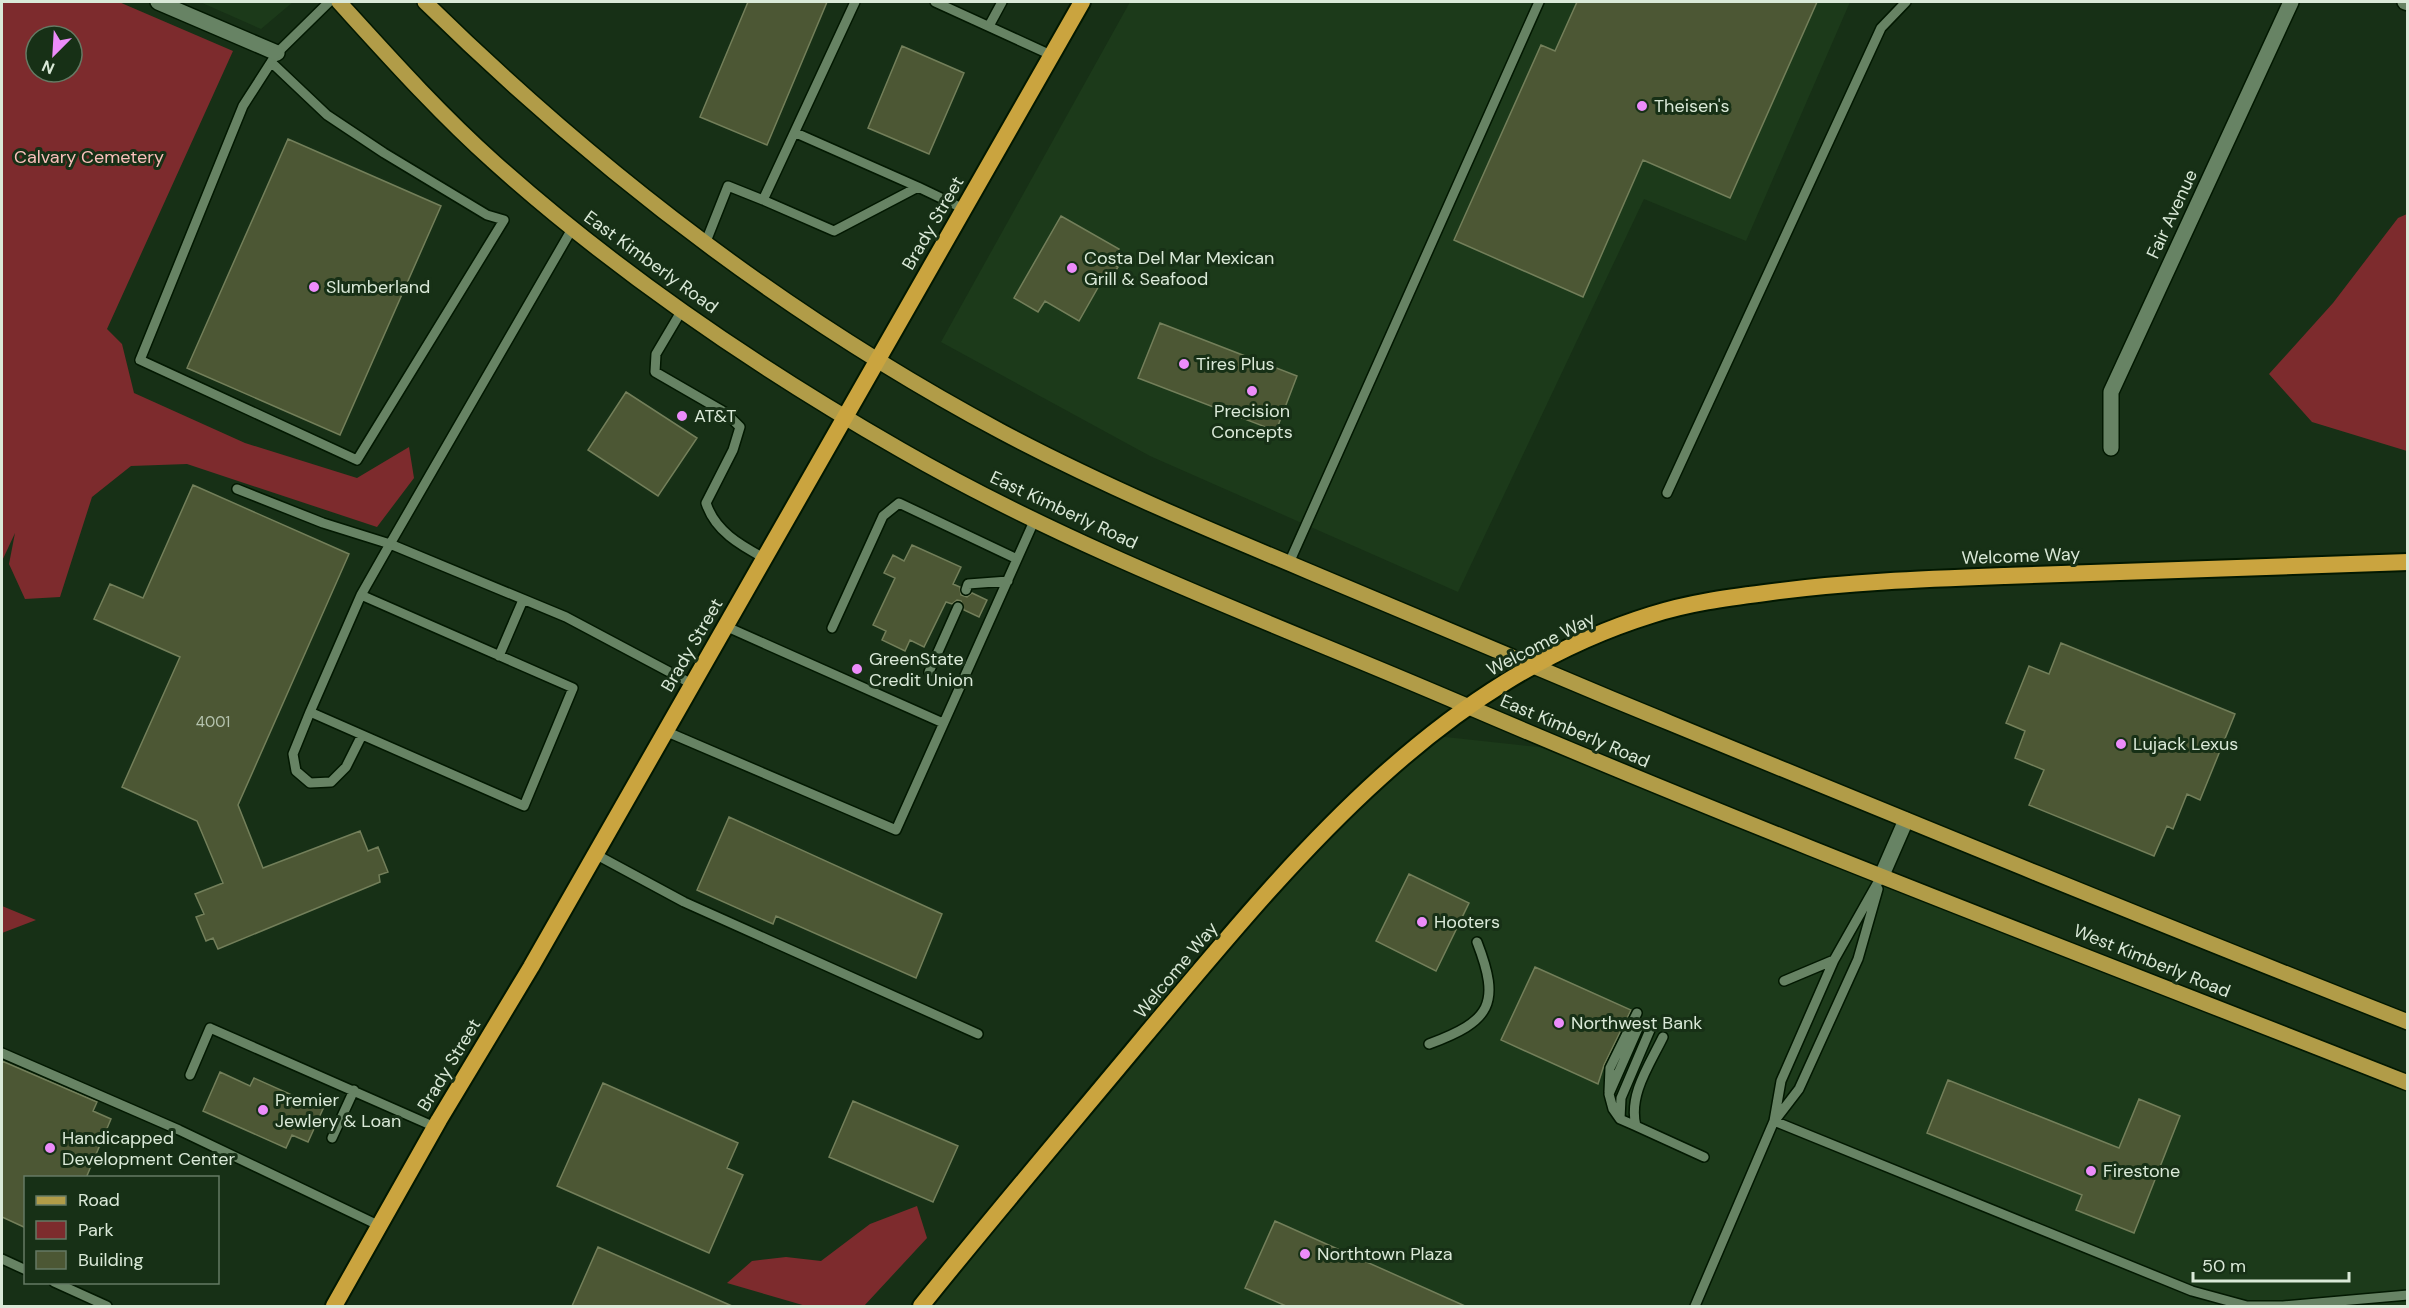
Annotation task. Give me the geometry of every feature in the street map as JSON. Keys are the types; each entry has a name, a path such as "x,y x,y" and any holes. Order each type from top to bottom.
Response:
{"highway":[{"name":"Brady Street","path":"334,1306 1082,2"},
{"name":"Welcome Way","path":"921,1306 1276,882 1349,807 1427,735 1508,678 1593,637 1650,615 1707,601 1790,590 1913,579 2408,562"}],"main road":[{"name":"East Kimberly Road","path":"339,2 425,96 493,161 572,229 682,310 845,416 912,456 1035,519 1170,580 1566,750 1882,874"},
{"path":"425,2 543,113 705,244 787,302 878,359 1003,432 1174,515 1906,820"},
{"name":"West Kimberly Road","path":"1906,820 2408,1022"},
{"name":"West Kimberly Road","path":"1882,874 2408,1083"}],"street":[{"path":"158,2 274,58"},
{"name":"Fair Avenue","path":"2110,448 2111,392 2291,2"},
{"path":"1882,874 1906,820"}],"lane":[{"path":"274,58 327,115 384,153 478,210 504,220 357,460 140,360 243,105 274,58 329,2"},
{"path":"763,200 855,2"},
{"path":"935,2 1051,55"},
{"path":"989,26 1002,2"},
{"path":"1289,563 1539,2"},
{"path":"1667,493 1881,28 1906,2"},
{"path":"796,133 964,209"},
{"path":"705,244 728,186 834,231 918,187"},
{"path":"362,735 346,767 331,782 310,783 296,771 293,753 361,595 572,229"},
{"path":"682,310 656,354 655,372 726,413 740,427 733,450 706,503 710,516 736,543 764,558"},
{"path":"237,489 323,523 390,544 566,617 692,684"},
{"path":"832,628 883,516 899,503 1017,559"},
{"path":"665,731 896,830 1035,519"},
{"path":"966,590 968,584 1008,581"},
{"path":"310,712 524,806 573,688 361,595"},
{"path":"499,656 523,600"},
{"path":"929,672 958,607"},
{"path":"725,626 943,723"},
{"path":"595,854 684,902 978,1034"},
{"path":"1695,1306 1774,1120 1781,1081 1834,960 1882,874"},
{"path":"1774,1120 1799,1089 1858,959 1882,874"},
{"path":"1429,1044 1457,1034 1479,1019 1491,986 1477,942"},
{"path":"1784,981 1834,960"},
{"path":"1636,1013 1610,1068 1609,1094 1613,1109 1620,1119 1704,1157"},
{"path":"1609,1094 1639,1026"},
{"path":"190,1075 210,1028 435,1127"},
{"path":"1620,1119 1621,1098 1650,1030"},
{"path":"1636,1126 1633,1115 1637,1090 1663,1037"},
{"path":"2,1053 179,1130 380,1226"},
{"path":"332,1138 354,1090"},
{"path":"1774,1120 2192,1291 2247,1306 2283,1306 2408,1295"},
{"path":"2,1259 24,1269"},
{"path":"58,1284 107,1306"}],"shaded area":[{"path":"200,2 293,2 261,29"},
{"path":"1130,2 1850,2 1746,241 1644,199 1458,592 1150,456 941,342"},
{"path":"1427,735 1566,750 2407,1083 2407,1306 921,1306 1210,958"}],"green space":[{"name":"Calvary Cemetery","path":"2,2 119,2 233,51 107,329 122,344 134,393 245,443 357,478 409,447 414,478 377,527 187,464 131,466 92,497 60,597 25,599 9,564 15,533 2,561"},
{"path":"2407,214 2407,451 2312,422 2269,374 2333,303 2398,218"},
{"path":"2,906 36,920 2,933"},
{"path":"917,1206 927,1238 864,1306 806,1306 727,1283 752,1261 786,1257 821,1261 870,1224"}],"building":[{"path":"748,2 827,2 767,145 700,117"},
{"name":"Theisen's","path":"1577,2 1817,2 1730,198 1643,160 1583,297 1454,240 1541,45 1555,51"},
{"path":"902,46 964,73 929,154 868,128"},
{"name":"Slumberland","path":"288,139 441,206 340,435 187,368"},
{"name":"Costa Del Mar Mexican Grill & Seafood","path":"1061,216 1119,249 1111,263 1118,267 1110,280 1104,277 1079,321 1045,301 1038,312 1014,298"},
{"path":"1160,323 1297,376 1276,431 1138,378"},
{"path":"626,392 697,438 658,496 588,450"},
{"path":"193,485 349,554 238,805 263,868 360,831 368,851 378,847 388,872 379,875 380,882 218,949 213,938 206,941 196,917 204,914 195,894 223,883 197,821 122,787 180,657 94,619 110,584 143,598"},
{"path":"912,545 961,567 953,584 960,587 961,595 967,597 972,593 987,600 979,617 964,610 961,601 957,600 952,604 946,602 924,647 910,640 905,651 882,640 886,631 873,625 895,578 884,573 893,555 904,561"},
{"name":"Lujack Lexus","path":"2061,643 2235,714 2200,800 2187,794 2173,829 2167,826 2154,856 2029,805 2044,770 2015,758 2025,731 2006,723 2029,666 2049,674"},
{"path":"729,817 942,914 916,978 776,916 773,924 697,890"},
{"name":"Hooters","path":"1409,874 1469,903 1436,971 1376,941"},
{"path":"1535,967 1631,1010 1604,1065 1598,1084 1501,1040"},
{"name":"Handicapped Development Center","path":"2,1061 97,1102 93,1111 111,1119 87,1176 24,1176 24,1227 2,1217"},
{"name":"Premier Jewlery & Loan","path":"220,1072 250,1086 254,1078 323,1109 308,1142 292,1135 286,1148 203,1111"},
{"name":"Firestone","path":"1948,1080 2119,1148 2139,1099 2180,1116 2134,1233 2076,1210 2082,1195 1927,1133"},
{"path":"603,1083 738,1143 727,1168 743,1175 709,1253 557,1186"},
{"path":"853,1101 958,1146 933,1202 829,1157"},
{"name":"Northtown Plaza","path":"1275,1221 1465,1306 1286,1306 1245,1288"},
{"path":"598,1247 732,1306 572,1306"}],"place":[{"name":"Theisen's","path":"1642,106"},
{"name":"Costa Del Mar Mexican Grill & Seafood","path":"1072,268"},
{"name":"Slumberland","path":"314,287"},
{"name":"Tires Plus","path":"1184,364"},
{"name":"Precision Concepts","path":"1252,391"},
{"name":"AT&T","path":"682,416"},
{"name":"GreenState Credit Union","path":"857,669"},
{"name":"Lujack Lexus","path":"2121,744"},
{"name":"Hooters","path":"1422,922"},
{"name":"Northwest Bank","path":"1559,1023"},
{"name":"Premier Jewlery & Loan","path":"263,1110"},
{"name":"Handicapped Development Center","path":"50,1148"},
{"name":"Firestone","path":"2091,1171"},
{"name":"Northtown Plaza","path":"1305,1254"}]}
